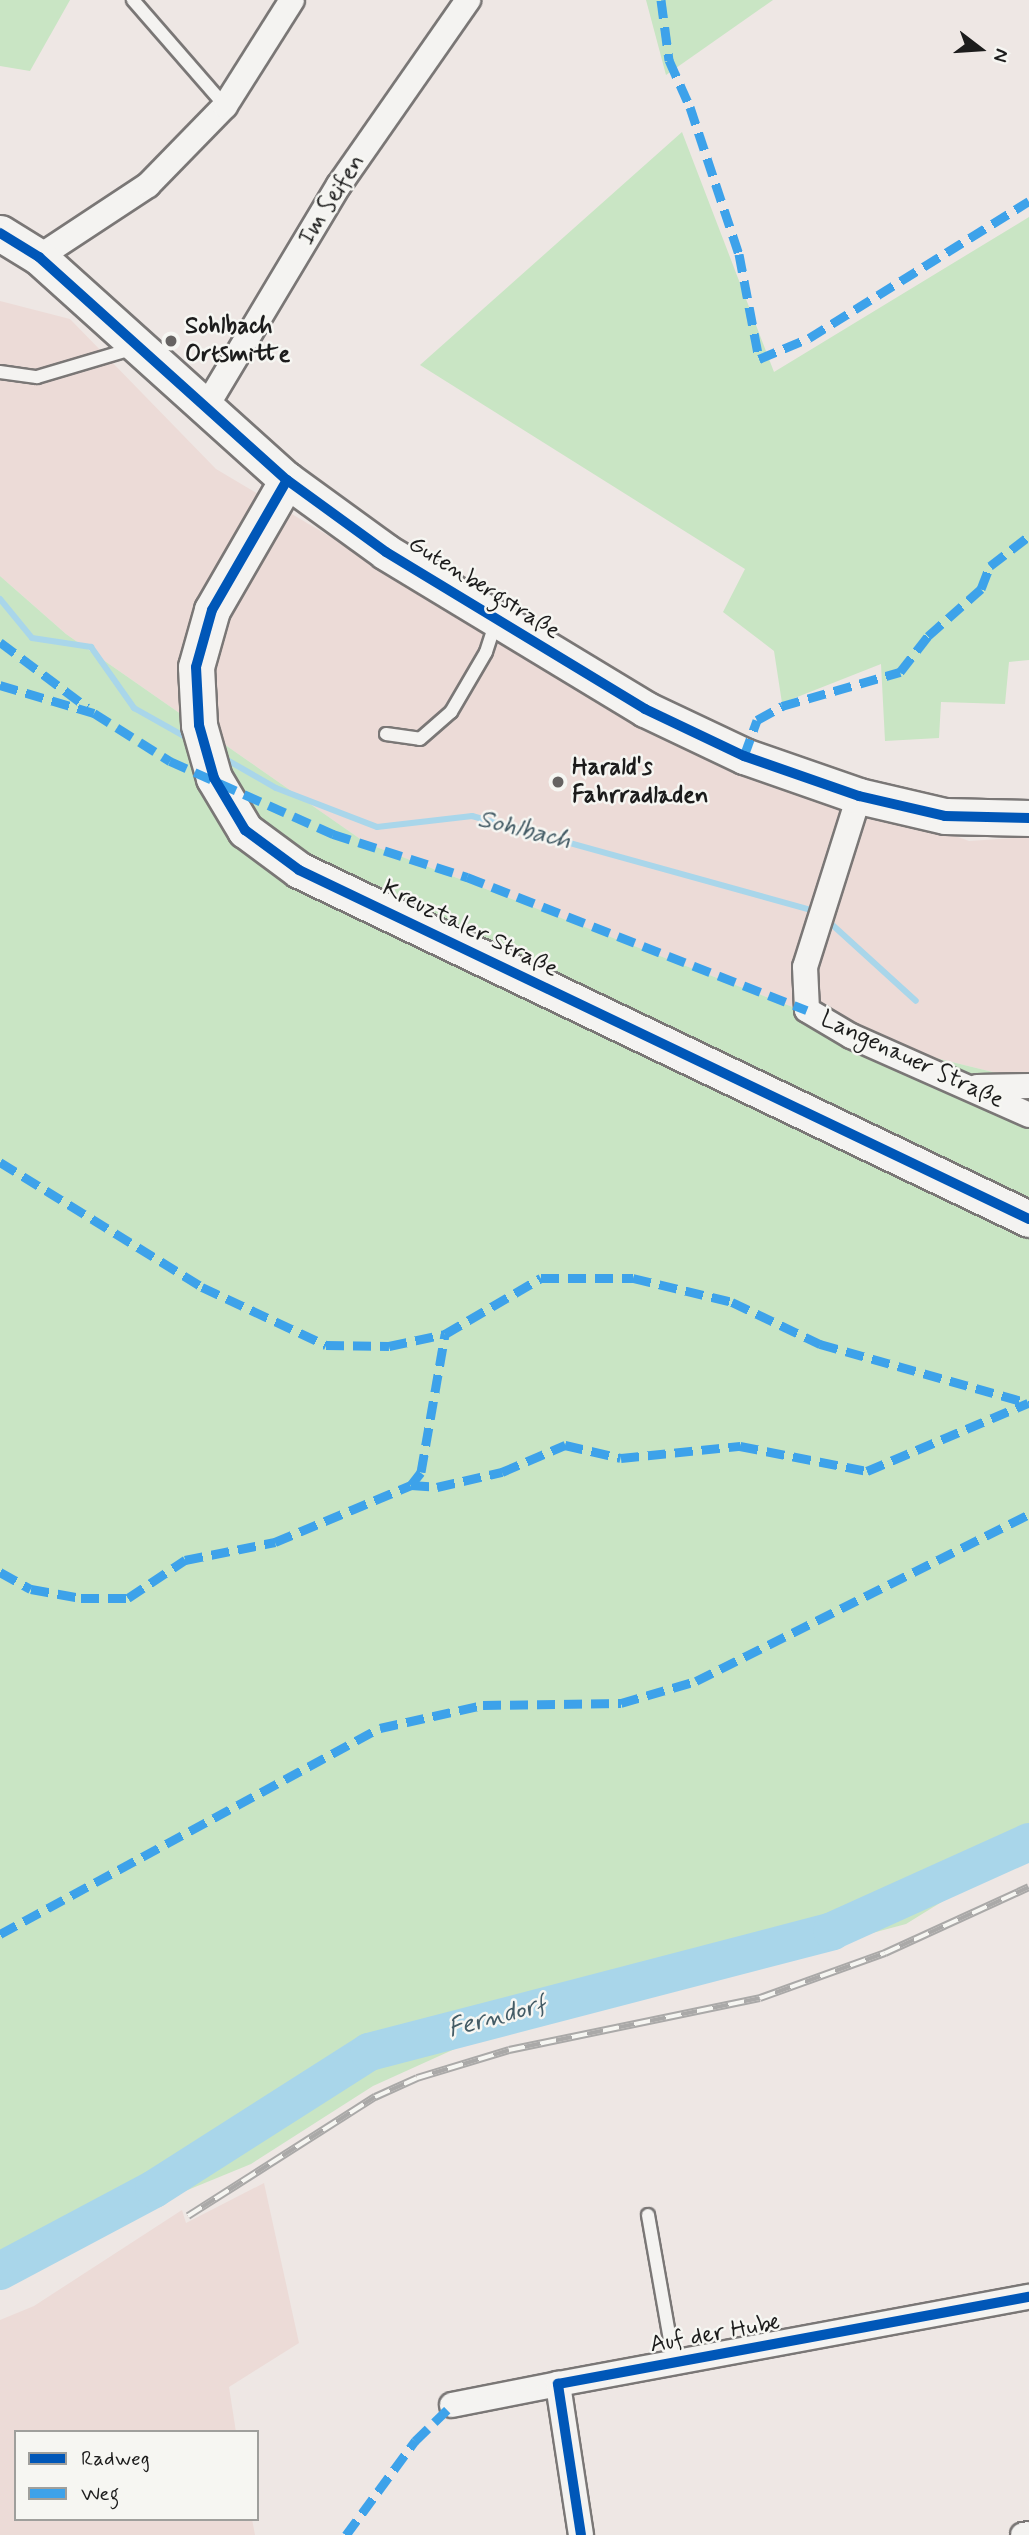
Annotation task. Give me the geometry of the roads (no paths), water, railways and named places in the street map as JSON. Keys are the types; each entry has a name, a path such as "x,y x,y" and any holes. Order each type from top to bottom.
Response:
{"street":[{"path":"40,257 148,185 225,106 292,0"},
{"name":"Im Seifen","path":"206,407 339,185 468,0"},
{"name":"Gutenbergstraße","path":"0,233 40,257 142,346 287,480 386,552 645,709 744,756 859,796 945,816 1029,818"},
{"name":"Kreuztaler Straße","path":"287,480 212,610 196,667 199,724 214,778 245,830 299,870 1029,1219"},
{"name":"Langenauer Straße","path":"859,796 805,967 807,1010 850,1036 974,1087 1029,1115"},
{"path":"974,1087 1029,1086"},
{"name":"Auf der Hube","path":"452,2406 1029,2297"},
{"path":"558,2384 581,2535"},
{"path":"1023,2535 1029,2534"}],"lane":[{"path":"133,0 225,106"},
{"path":"0,372 37,377 142,346"},
{"path":"386,734 420,740 451,712 486,652 496,621"},
{"path":"648,2215 674,2363"}],"waterway":[{"name":"Sohlbach","path":"0,599 32,638 91,647 134,708 191,740"},
{"name":"Sohlbach","path":"222,757 276,788 377,827 472,816 815,911"},
{"name":"Sohlbach","path":"827,920 916,1001"},
{"name":"Ferndorf","path":"0,2271 154,2189 369,2052 832,1931 1029,1842"}],"railway":[{"path":"188,2216 375,2097 417,2078 509,2050 760,1998 885,1953 1029,1887"}],"place":[{"name":"Sohlbach Ortsmitte","path":"171,341"},
{"name":"Harald's Fahrradladen","path":"558,782"}]}
